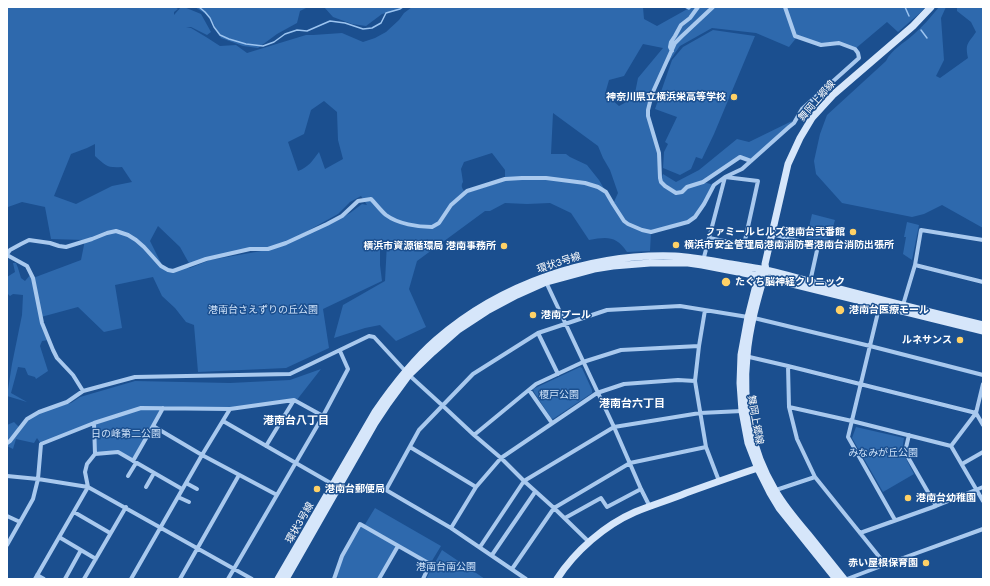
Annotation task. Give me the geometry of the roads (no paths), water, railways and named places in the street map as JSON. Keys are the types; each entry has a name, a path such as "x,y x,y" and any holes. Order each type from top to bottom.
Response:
{"street":[{"path":"672,51 670,47 671,42 681,25 690,18 698,7"},
{"path":"713,7 675,43 652,94 648,116 659,153 660,178 661,182 665,186 676,193 682,192 687,187 703,182 740,157 751,161"},
{"path":"82,391 73,375 57,358 53,350 42,323 33,278 27,266 7,254 10,250 20,244 29,240 66,247 116,231 128,235 136,240 161,266 168,270 173,270 206,259 250,249 268,249 289,241 342,216 358,201 371,199 386,215 394,219 412,226 432,228 439,223 451,204 467,191 504,180 522,178 546,178 598,187 606,192 628,224 642,230 651,232 688,222 695,217 714,185 725,177 742,169 794,123 802,109 859,58 855,49 839,43 821,45 795,36 785,7"},
{"name":"舞岡上郷線","path":"836,579 779,508 748,443 742,411 740,383 744,356 751,318 788,164 800,138 812,118 834,94 913,26 931,7"},
{"path":"703,262 725,177"},
{"path":"709,238 744,244 758,181 725,177"},
{"path":"902,309 915,265 921,230 983,240"},
{"path":"772,234 818,246 810,282"},
{"name":"環状3号線","path":"278,579 407,373 458,330 487,311 545,280 594,269 633,264 703,262 810,282 880,303"},
{"path":"915,265 983,282"},
{"name":"環状3号線","path":"763,272 983,331"},
{"path":"545,280 650,507"},
{"path":"880,303 848,437 895,520"},
{"path":"526,579 451,528 386,490 419,430 473,374 538,333 607,310 680,306 751,318 870,346 983,375"},
{"name":"環状3号線","path":"902,309 983,325"},
{"path":"705,310 695,381 706,447 719,481"},
{"path":"538,333 558,374"},
{"path":"7,443 27,419 39,412 67,402 82,391 135,377 290,374 369,336 374,337 407,373 501,458 589,542"},
{"path":"474,435 536,384 584,362 621,350 699,346"},
{"path":"228,579 296,463 348,369 340,351"},
{"path":"744,356 976,413 983,425"},
{"name":"舞岡上郷線","path":"744,356 747,410 761,468"},
{"path":"788,366 789,407 797,439 815,477 885,564"},
{"path":"451,528 476,487 501,458 597,393 624,384 678,380 695,381"},
{"path":"951,446 976,413 983,384"},
{"path":"529,390 552,423"},
{"path":"7,544 33,499 38,479 41,444 94,423 141,408 230,409 294,400 322,416"},
{"path":"266,446 294,400"},
{"path":"789,407 951,446 983,501"},
{"path":"128,476 163,408"},
{"path":"131,579 162,527 182,489 230,409"},
{"path":"480,547 524,481 614,427 700,413 742,411"},
{"path":"223,421 336,486"},
{"path":"44,579 36,577 88,487 85,472 87,464 94,454 94,423"},
{"path":"154,426 202,455 277,495"},
{"path":"908,435 905,452 936,506"},
{"path":"410,447 476,487"},
{"path":"512,569 554,508 630,463 706,447"},
{"path":"94,454 118,452 182,489"},
{"path":"962,464 983,452"},
{"path":"557,579 568,564 589,542 621,520 634,513 719,481 761,468"},
{"path":"146,487 154,474"},
{"path":"180,579 239,475"},
{"path":"7,476 88,487 162,527 252,579"},
{"path":"772,492 815,477"},
{"path":"186,483 197,489"},
{"name":"環状3号線","path":"286,579 336,486"},
{"path":"860,533 936,506 983,487"},
{"path":"565,518 601,498 607,507 641,489"},
{"path":"492,555 535,492"},
{"name":"舞岡上郷線","path":"772,492 844,579"},
{"path":"178,497 189,502"},
{"path":"84,579 126,507"},
{"path":"74,512 110,533"},
{"path":"7,516 20,522"},
{"path":"340,579 335,578 342,556 360,524 430,564 422,579"},
{"path":"847,579 983,529"},
{"path":"59,537 96,559"},
{"path":"378,579 398,546"},
{"path":"65,579 82,550"}],"waterway":[{"path":"199,7 210,18 220,35 246,44 263,46 274,42 285,34 297,30 307,31 330,21 345,23 363,29 372,28 381,23 386,13 403,7"},
{"path":"685,7 689,9 691,7"},
{"path":"905,7 909,16"},
{"path":"921,30 927,38"}],"place":[{"name":"神奈川県立横浜栄高等学校","path":"734,97"},
{"name":"ファミールヒルズ港南台弐番館","path":"853,232"},
{"name":"横浜市安全管理局港南消防署港南台消防出張所","path":"676,245"},
{"name":"横浜市資源循環局 港南事務所","path":"504,246"},
{"name":"たぐち脳神経クリニック","path":"726,282"},
{"name":"港南台医療モール","path":"840,310"},
{"name":"港南プール","path":"533,315"},
{"name":"ルネサンス","path":"960,340"},
{"name":"港南台郵便局","path":"317,489"},
{"name":"港南台幼稚園","path":"908,498"},
{"name":"赤い屋根保育園","path":"926,563"}],"district":[{"name":"港南台六丁目","path":"632,404"},
{"name":"港南台八丁目","path":"296,421"}],"park label":[{"name":"港南台さえずりの丘公園","path":"263,310"},
{"name":"榎戸公園","path":"559,395"},
{"name":"日の峰第二公園","path":"126,434"},
{"name":"みなみが丘公園","path":"883,453"},
{"name":"港南台南公園","path":"446,567"}]}
